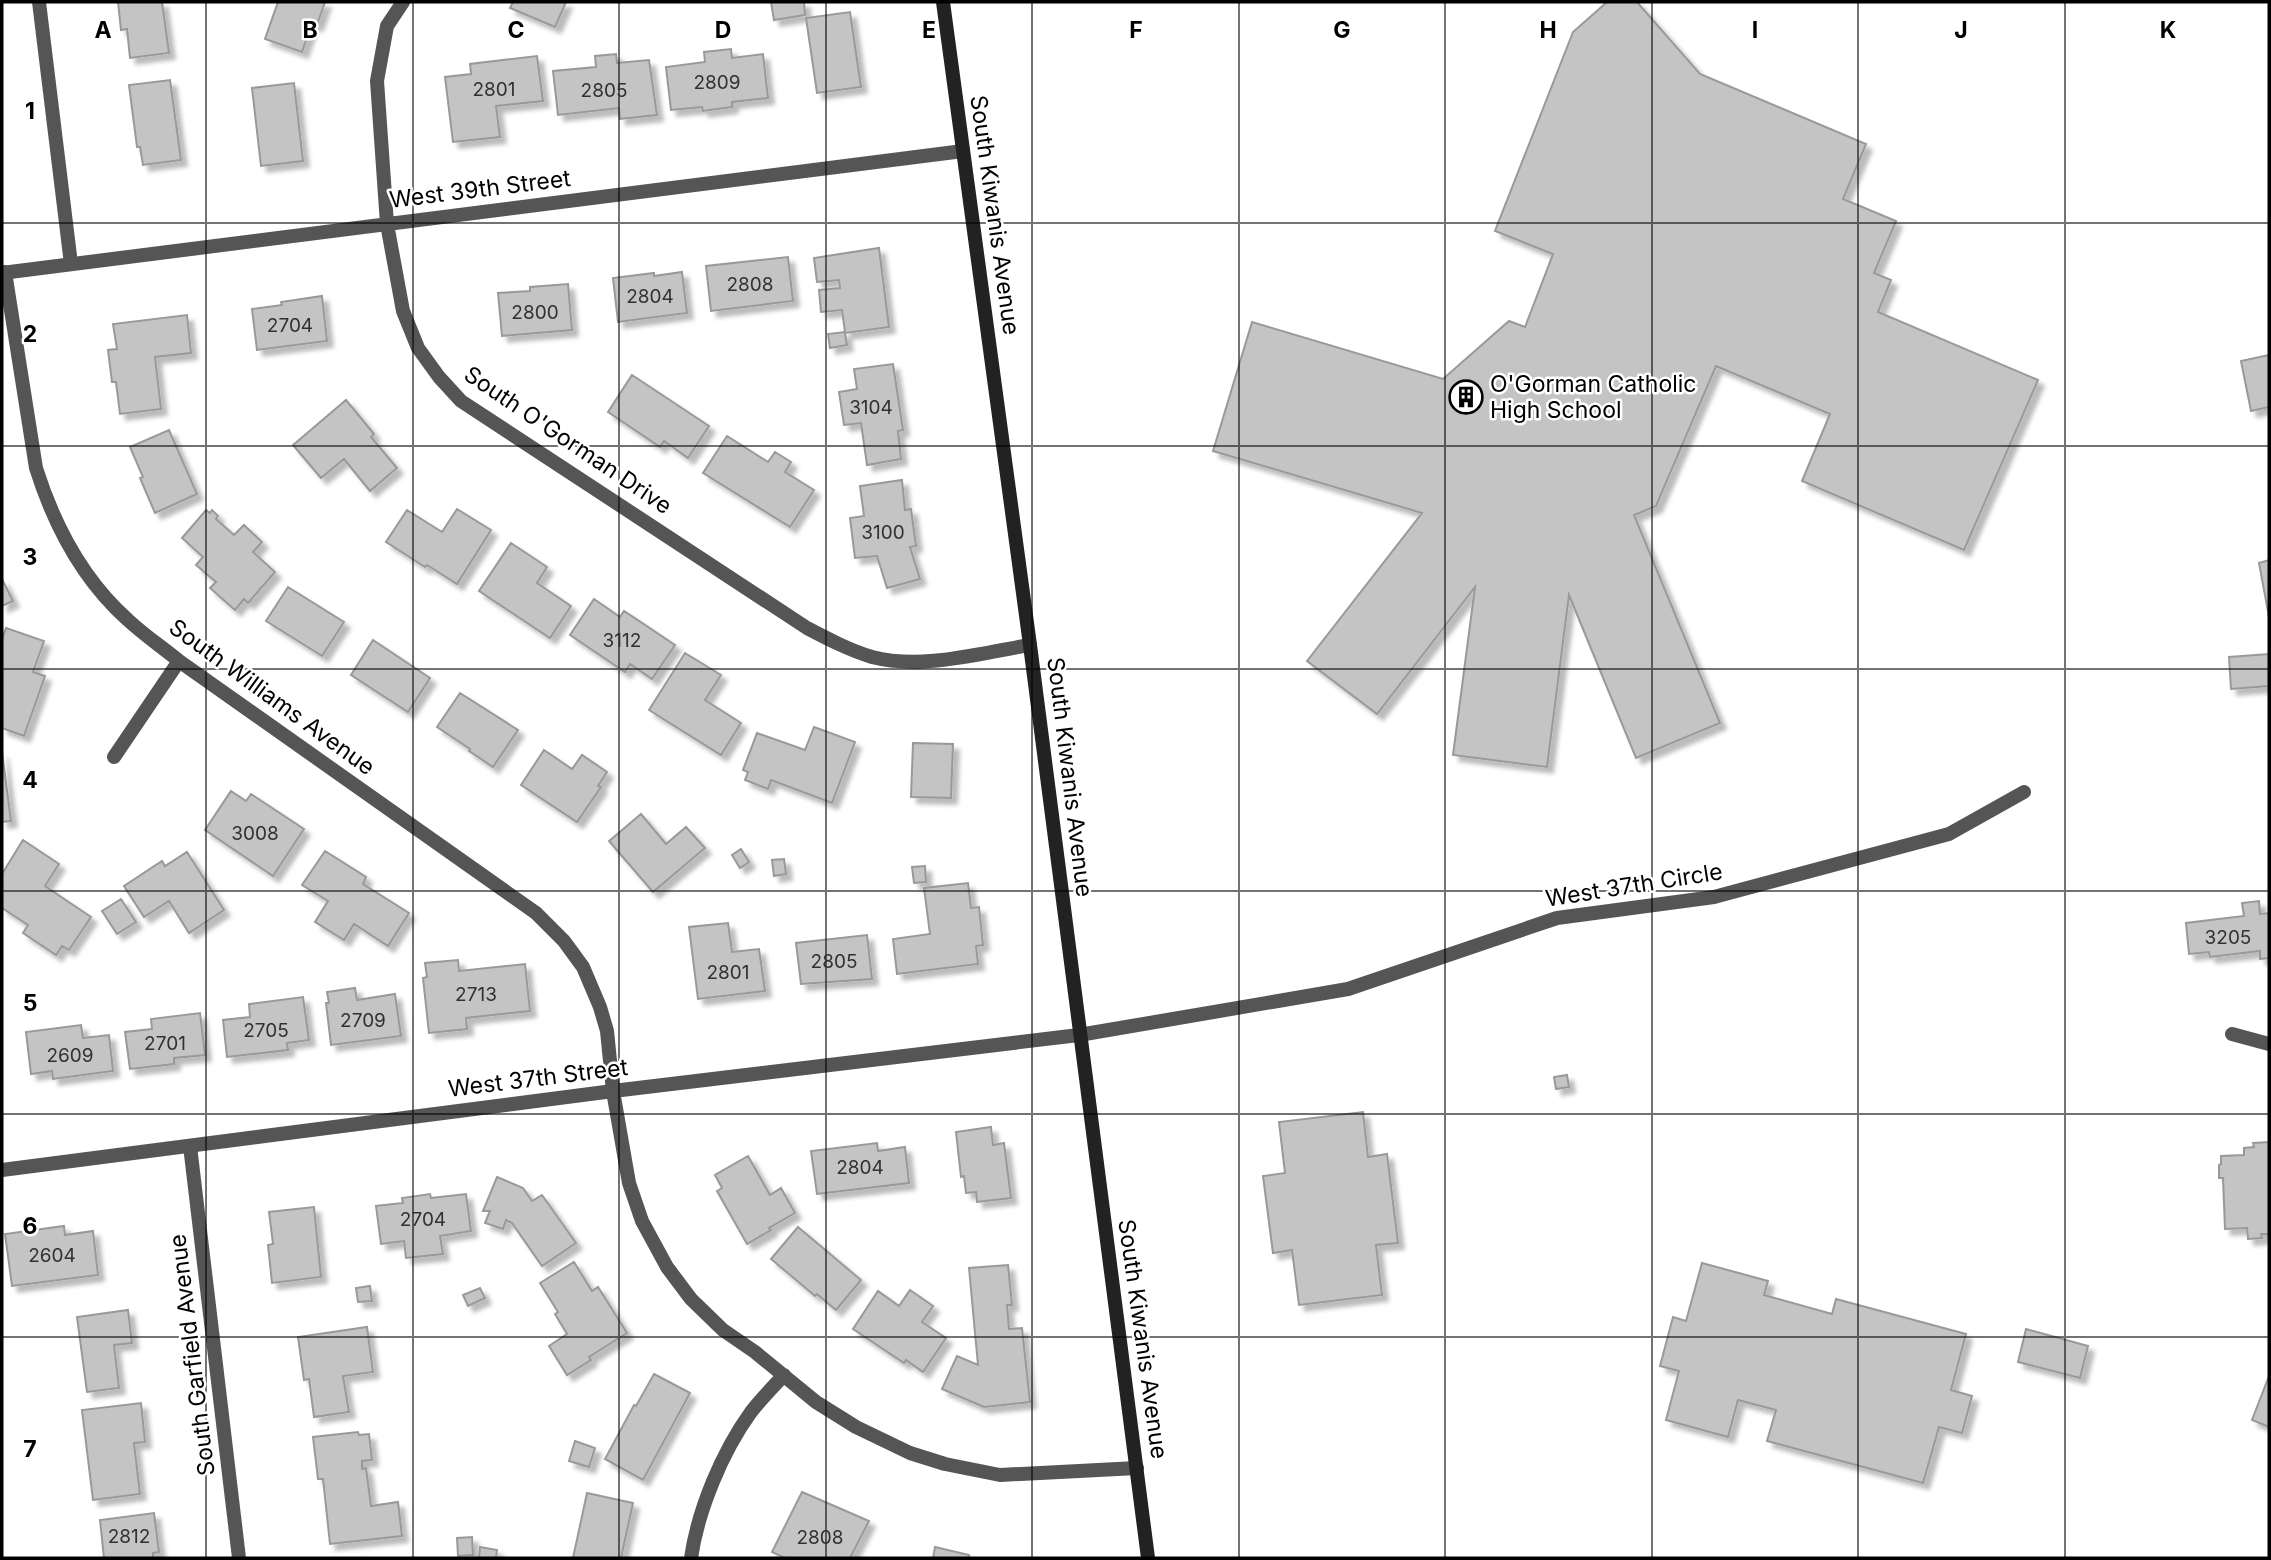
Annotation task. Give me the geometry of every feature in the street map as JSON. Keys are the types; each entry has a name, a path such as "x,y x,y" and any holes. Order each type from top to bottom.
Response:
{"main road":[{"name":"South Kiwanis Avenue","path":"943,2 1030,645 1148,1558"}],"street":[{"path":"39,2 71,264"},
{"name":"South O'Gorman Drive","path":"403,2 387,26 377,81 387,224 403,311 418,348 461,401 784,613 835,643 873,657 904,662 928,662 1030,645"},
{"name":"West 39th Street","path":"4,272 963,151"},
{"name":"South Williams Avenue","path":"4,272 36,468 46,499 63,535 88,576 127,620 179,661 536,913 564,941 583,968 607,1031 613,1091 629,1183 642,1221 667,1267 691,1299 723,1330 816,1402 856,1427 910,1453 945,1464 1000,1475 1137,1468"},
{"path":"114,757 179,661"},
{"name":"West 37th Circle","path":"1079,1035 1348,989 1557,918 1714,897 1950,834 2024,792"},
{"path":"2232,1034 2269,1044"},
{"name":"West 37th Street","path":"2,1170 613,1091 1079,1035"},
{"name":"South Garfield Avenue","path":"190,1146 239,1558"},
{"path":"691,1558 707,1498 730,1447 751,1413 784,1375"}],"building":[{"path":"118,2 162,2 169,53 130,58 127,29 121,30"},
{"path":"278,2 325,2 317,25 312,23 302,52 265,39"},
{"path":"513,2 566,2 555,27 510,8"},
{"path":"771,2 804,2 805,15 774,20"},
{"name":"O'Gorman Catholic High School","path":"1607,2 1637,2 1700,74 1866,144 1843,199 1896,221 1874,273 1891,280 1878,312 2038,380 1964,550 1802,481 1830,414 1716,366 1656,506 1634,515 1720,723 1636,758 1569,595 1547,767 1453,755 1475,587 1377,714 1307,661 1422,513 1213,451 1252,322 1443,379 1509,321 1525,327 1553,254 1495,231 1573,32"},
{"path":"850,12 861,87 817,93 806,18"},
{"path":"731,49 732,58 763,54 768,98 732,102 732,107 703,111 702,107 671,110 666,67 705,62 704,52"},
{"path":"616,54 617,63 649,60 657,115 620,119 619,108 558,115 553,71 596,67 595,56"},
{"path":"537,56 543,101 496,106 500,137 453,142 445,77 471,74 470,64"},
{"path":"170,80 181,160 143,165 140,147 137,147 129,85"},
{"path":"294,83 303,161 261,166 252,88"},
{"path":"879,248 889,327 845,333 847,345 830,348 828,334 845,332 842,310 821,312 819,290 840,288 839,280 817,282 814,258"},
{"path":"788,257 793,301 711,311 706,266"},
{"path":"682,272 687,313 618,322 613,278"},
{"path":"568,284 572,330 502,336 498,293"},
{"path":"322,296 327,341 257,350 252,309"},
{"path":"187,315 191,353 155,357 161,409 120,414 108,350 117,349 113,324"},
{"path":"2269,355 2269,407 2251,411 2241,361"},
{"path":"893,364 903,430 898,431 901,459 867,465 861,423 844,425 839,392 857,389 854,369"},
{"path":"632,375 709,426 688,458 664,441 660,447 608,412"},
{"path":"346,400 374,434 371,437 397,468 370,491 344,459 321,478 293,445"},
{"path":"169,430 197,494 155,513 130,447"},
{"path":"727,436 768,462 775,452 791,462 785,472 814,490 790,527 703,473"},
{"path":"902,480 905,510 911,509 916,546 910,547 920,579 887,588 877,556 855,558 850,518 864,516 860,486"},
{"path":"457,509 491,530 457,584 386,542 407,510 442,532"},
{"path":"206,510 210,513 212,510 218,516 216,519 234,535 244,525 262,542 253,552 275,572 248,603 244,599 235,610 210,588 216,582 196,565 203,557 182,538"},
{"path":"511,543 547,567 537,583 571,606 550,638 479,591"},
{"path":"2269,560 2269,617 2259,563"},
{"path":"2,579 13,601 2,606"},
{"path":"288,587 344,622 322,656 266,621"},
{"path":"594,599 620,617 624,611 675,645 652,679 630,664 625,672 570,635"},
{"path":"6,628 44,641 33,672 45,676 24,736 2,728 2,640"},
{"path":"373,640 430,678 408,712 351,675"},
{"path":"685,653 721,675 705,700 741,723 721,755 649,710"},
{"path":"2269,654 2269,686 2231,689 2229,657"},
{"path":"460,693 518,730 493,767 437,727"},
{"path":"814,727 855,742 832,803 771,780 768,789 745,780 748,772 743,770 757,733 805,750"},
{"path":"913,743 953,744 951,798 911,797"},
{"path":"544,750 572,769 582,755 607,772 598,786 601,787 577,822 521,785"},
{"path":"2,752 11,821 2,822"},
{"path":"231,791 246,801 251,794 304,829 273,876 205,830"},
{"path":"641,814 666,844 686,827 705,848 653,892 609,841"},
{"path":"23,840 59,864 45,886 91,917 69,950 62,946 56,955 23,933 28,925 2,908 2,874"},
{"path":"741,849 749,862 740,868 732,855"},
{"path":"325,851 366,877 363,884 409,913 388,946 354,924 344,940 315,922 328,901 302,885"},
{"path":"187,852 224,910 189,933 169,901 144,917 124,886 162,861 165,866"},
{"path":"784,859 786,874 774,876 772,860"},
{"path":"925,866 926,882 914,883 912,867"},
{"path":"968,883 971,908 979,907 983,945 976,946 978,964 897,974 893,939 930,934 924,888"},
{"path":"121,899 136,922 117,934 102,911"},
{"path":"2259,901 2260,914 2269,913 2269,958 2260,959 2260,951 2210,957 2209,952 2189,954 2186,923 2244,916 2242,903"},
{"path":"728,923 732,952 759,949 765,991 698,999 689,927"},
{"path":"867,935 872,979 801,984 796,943"},
{"path":"458,960 459,971 525,964 530,1011 466,1018 467,1029 429,1033 423,978 427,977 425,963"},
{"path":"355,988 357,1000 395,994 401,1036 331,1045 327,992"},
{"path":"303,997 309,1040 287,1043 288,1050 227,1057 223,1020 250,1017 249,1004"},
{"path":"200,1013 205,1055 174,1058 174,1064 130,1069 125,1032 152,1029 151,1019"},
{"path":"81,1025 83,1038 109,1035 113,1071 53,1079 52,1071 31,1074 26,1032"},
{"path":"1567,1075 1569,1087 1556,1089 1554,1077"},
{"path":"1363,1112 1368,1157 1387,1154 1398,1243 1376,1245 1382,1295 1299,1305 1292,1250 1273,1253 1263,1176 1285,1173 1279,1122"},
{"path":"991,1127 993,1145 1004,1143 1011,1198 977,1202 976,1192 966,1193 964,1176 961,1177 956,1132"},
{"path":"2269,1142 2269,1234 2261,1234 2262,1238 2248,1239 2247,1228 2225,1229 2223,1178 2219,1178 2219,1165 2221,1156 2244,1155 2244,1148 2254,1147 2253,1143"},
{"path":"877,1143 878,1151 905,1147 909,1183 817,1194 811,1151"},
{"path":"748,1156 770,1195 781,1188 795,1213 747,1244 717,1191 722,1188 715,1175"},
{"path":"497,1177 523,1188 532,1201 542,1195 576,1243 542,1266 512,1223 506,1220 503,1229 485,1223 490,1211 483,1211"},
{"path":"430,1194 431,1198 466,1194 471,1231 440,1236 443,1254 406,1258 404,1241 381,1244 376,1206 403,1203 402,1198"},
{"path":"314,1207 321,1277 272,1283 268,1245 273,1244 269,1212"},
{"path":"64,1226 65,1235 93,1231 98,1275 12,1286 5,1234"},
{"path":"798,1227 861,1280 836,1310 771,1259"},
{"path":"574,1262 592,1291 598,1287 627,1333 589,1357 591,1360 567,1375 549,1346 567,1334 555,1314 558,1312 540,1283"},
{"path":"1702,1263 1768,1281 1764,1295 1832,1314 1836,1299 1966,1334 1951,1390 1972,1396 1962,1433 1939,1427 1923,1483 1767,1441 1776,1410 1738,1400 1728,1437 1666,1420 1679,1371 1660,1366 1673,1317 1686,1321"},
{"path":"1008,1265 1012,1305 1007,1305 1009,1329 1022,1328 1030,1402 984,1407 942,1389 957,1356 978,1365 969,1268"},
{"path":"370,1286 372,1301 358,1302 356,1288"},
{"path":"480,1288 485,1298 468,1306 463,1295"},
{"path":"910,1290 933,1306 922,1322 946,1338 923,1372 906,1360 904,1363 853,1329 878,1291 899,1306"},
{"path":"128,1310 132,1343 114,1345 119,1388 87,1392 77,1317"},
{"path":"367,1327 373,1372 343,1376 349,1412 314,1417 309,1379 304,1380 298,1337"},
{"path":"2026,1329 2088,1346 2080,1378 2018,1362"},
{"path":"654,1374 690,1393 643,1480 605,1459"},
{"path":"2269,1376 2269,1427 2252,1420"},
{"path":"141,1403 145,1442 134,1443 140,1494 93,1500 82,1410"},
{"path":"358,1432 359,1435 369,1434 372,1460 362,1461 362,1469 366,1468 371,1506 398,1502 402,1536 330,1544 323,1479 318,1479 313,1437"},
{"path":"575,1441 595,1448 589,1467 569,1461"},
{"path":"802,1492 869,1521 850,1558 785,1558 772,1552"},
{"path":"587,1493 633,1503 621,1558 573,1558"},
{"path":"154,1513 159,1552 153,1553 153,1558 104,1558 100,1520"},
{"path":"472,1537 473,1555 458,1556 457,1538"},
{"path":"480,1547 497,1550 496,1558 479,1558"},
{"path":"935,1547 969,1555 969,1558 933,1558"}],"place":[{"name":"O'Gorman Catholic High School","path":"1466,397"}]}
